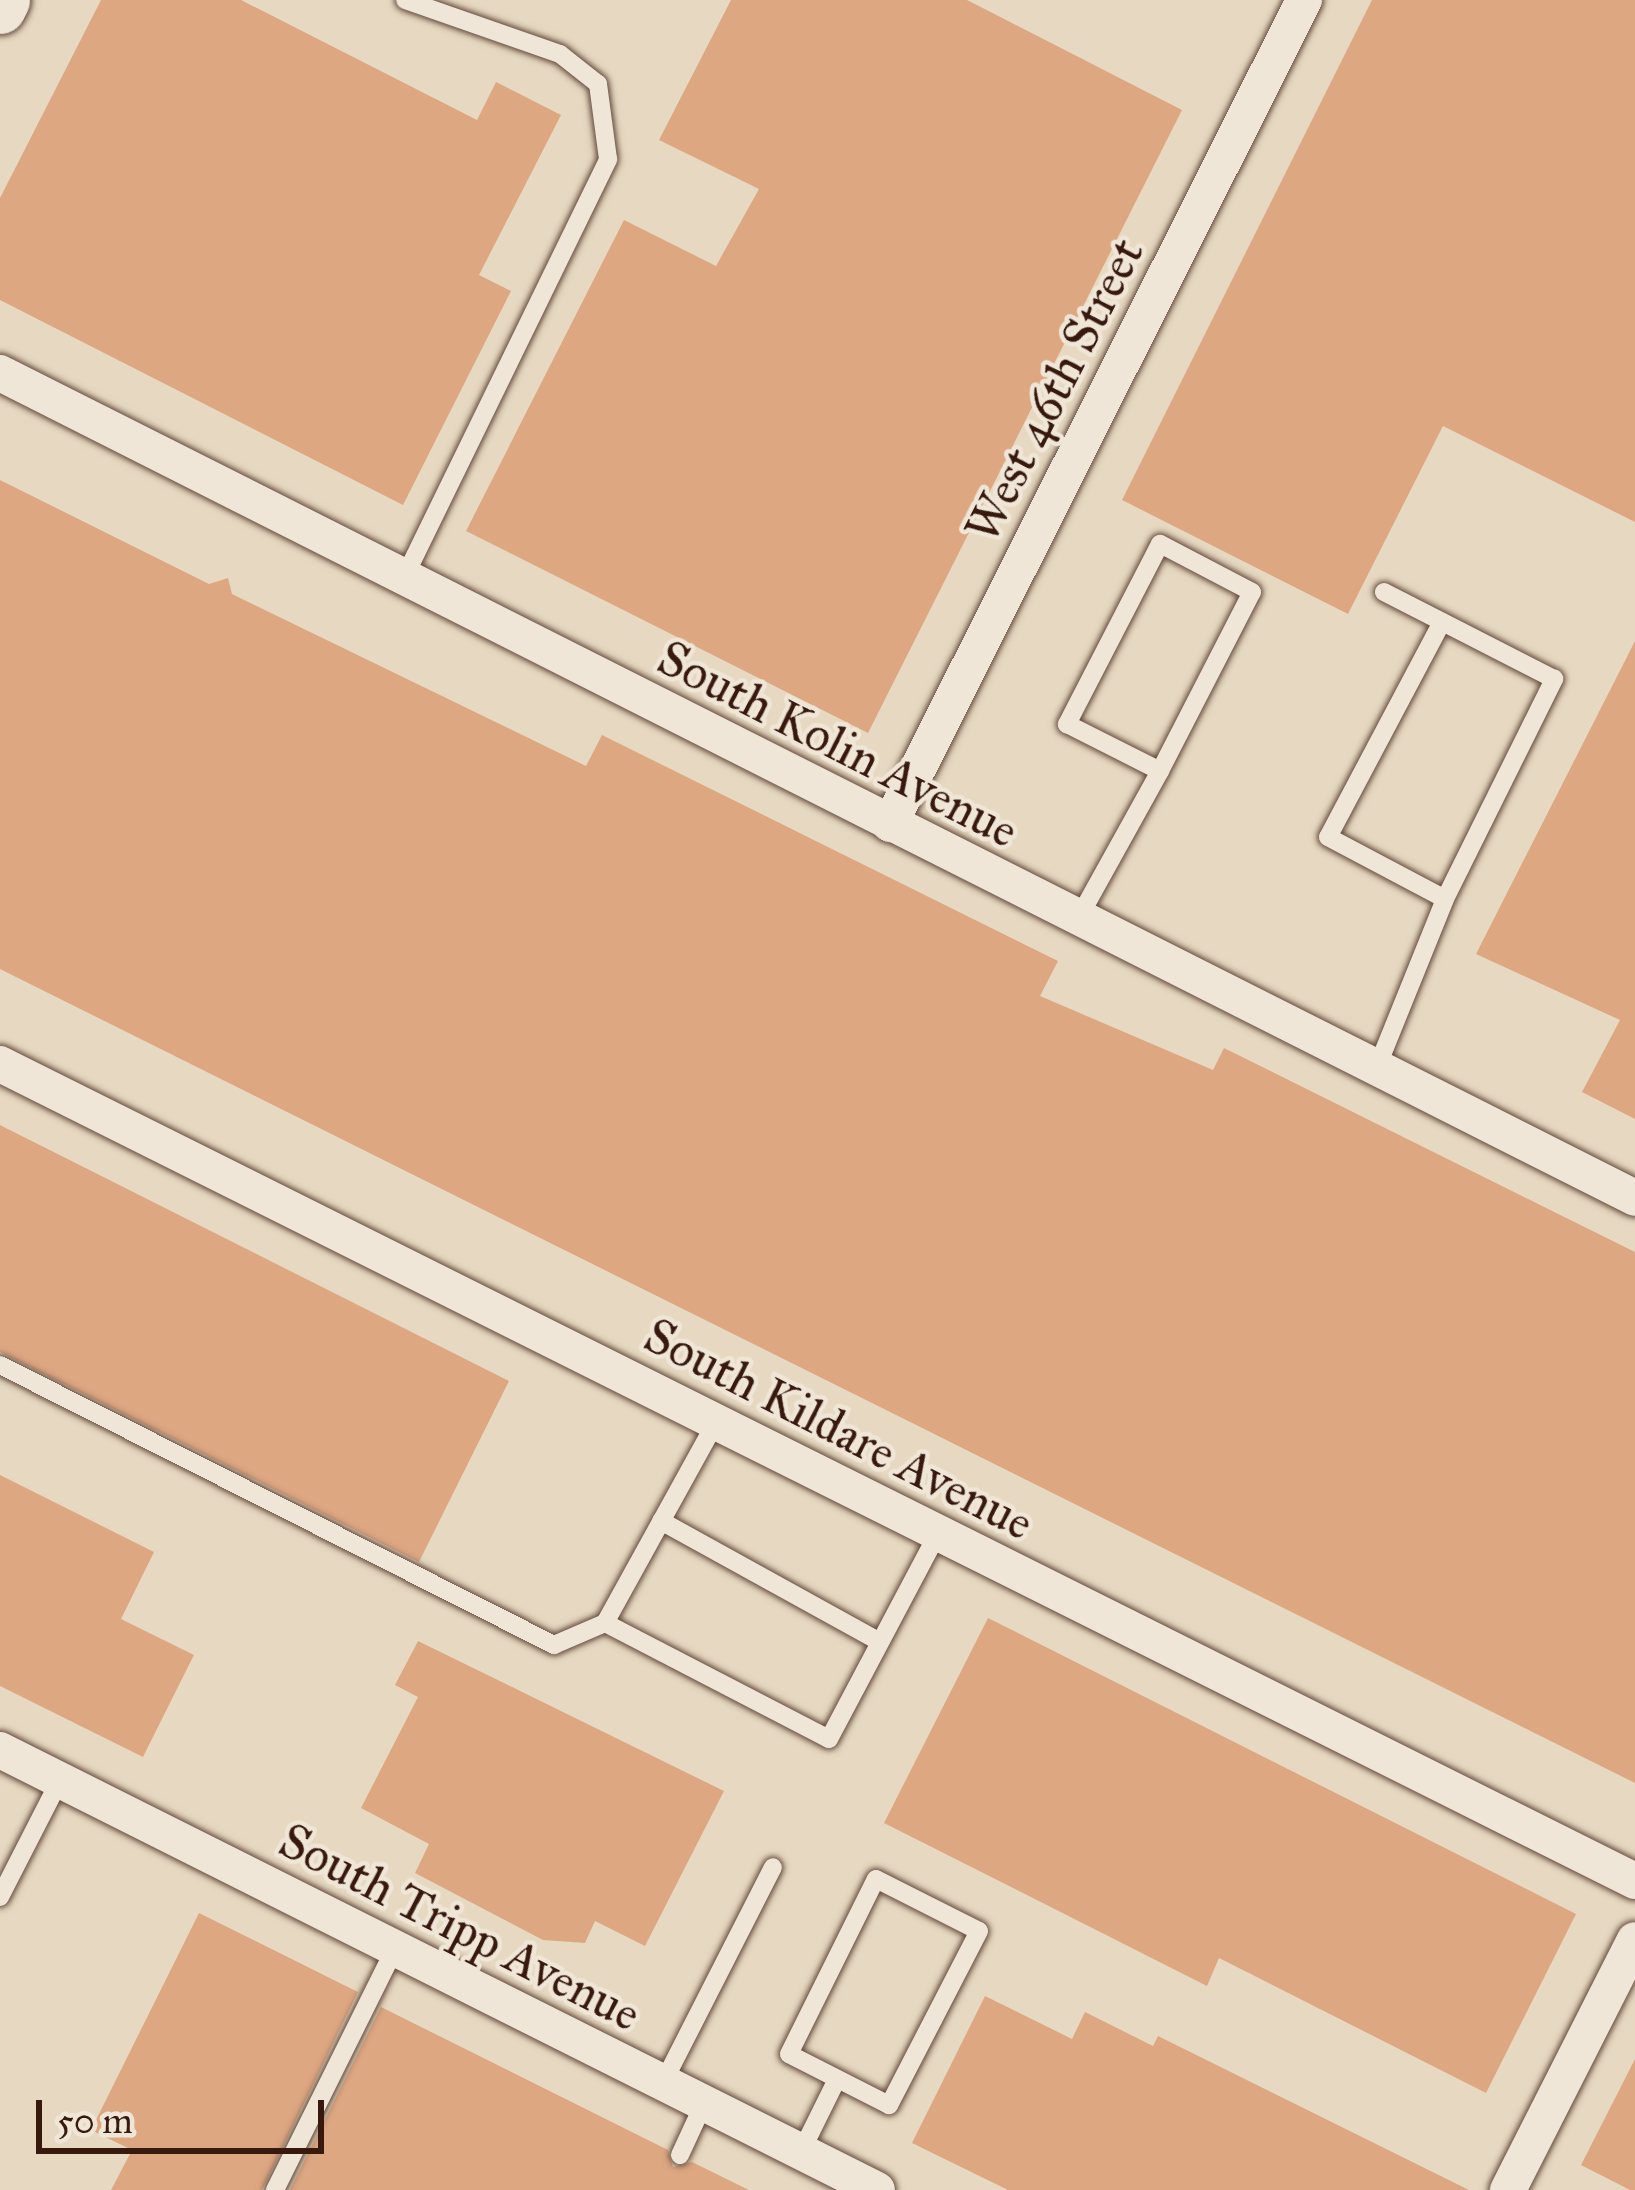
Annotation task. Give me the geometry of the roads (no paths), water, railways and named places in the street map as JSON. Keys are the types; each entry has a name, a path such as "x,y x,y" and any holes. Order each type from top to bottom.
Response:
{"main road":[{"path":"0,8 4,0"}],"street":[{"name":"West 46th Street","path":"890,824 1304,0"},
{"name":"South Kolin Avenue","path":"0,373 1635,1198"},
{"name":"South Kildare Avenue","path":"0,1064 1635,1880"},
{"name":"South Tripp Avenue","path":"0,1750 877,2190"},
{"path":"1508,2190 1635,1940"}],"lane":[{"path":"404,578 608,159 598,84 560,54 405,0"},
{"path":"1078,920 1160,771 1252,592 1160,544 1067,724 1160,771"},
{"path":"1376,1070 1444,898 1554,679 1384,592"},
{"path":"1442,622 1328,837 1444,898"},
{"path":"0,1365 554,1645 605,1622 716,1421"},
{"path":"661,1521 880,1642"},
{"path":"605,1622 829,1739 938,1533"},
{"path":"0,1897 60,1780"},
{"path":"663,2083 773,1867"},
{"path":"876,1879 979,1930 889,2105 837,2079 789,2054 876,1879"},
{"path":"275,2190 394,1948"},
{"path":"801,2152 837,2079"},
{"path":"680,2156 704,2103"}]}
